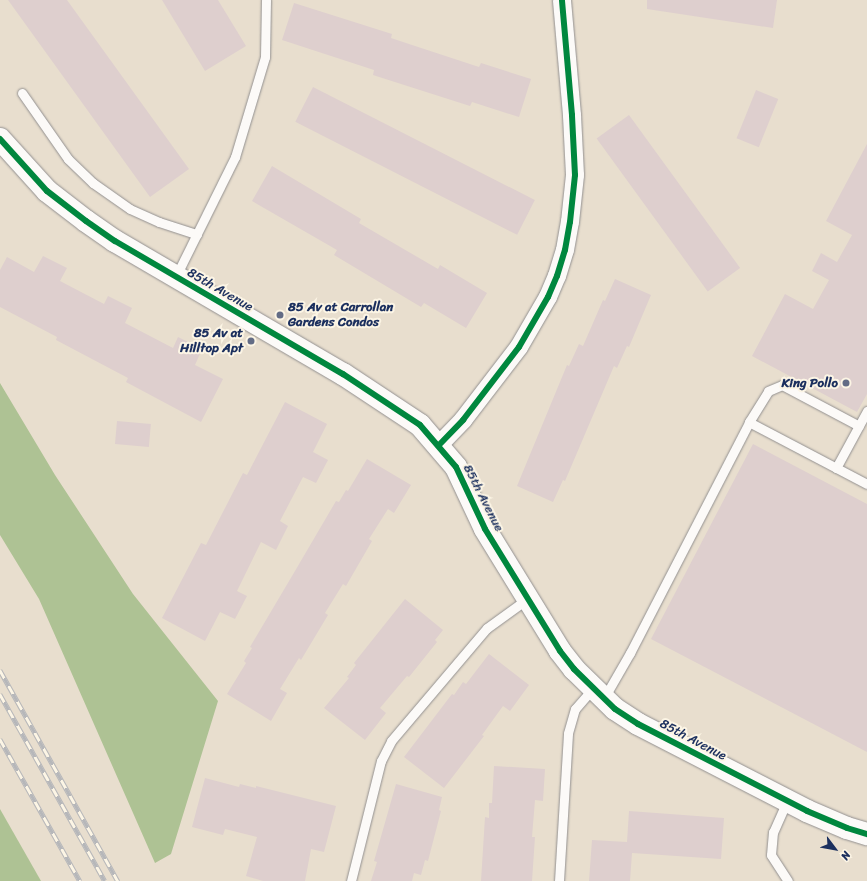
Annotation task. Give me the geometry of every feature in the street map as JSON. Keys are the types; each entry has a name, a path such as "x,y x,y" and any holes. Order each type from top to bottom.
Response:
{"street":[{"path":"439,445 463,420 519,347 548,297 566,250 575,175 572,115 562,0"},
{"name":"85th Avenue","path":"0,139 10,152 47,191 115,241 343,374 420,425 439,445 456,467 485,529 560,651 574,669 615,709 638,724 787,801 847,828 867,834"}],"lane":[{"path":"176,276 235,157 265,57 266,0"},
{"path":"22,93 68,159 93,183 130,209 159,222 197,234"},
{"path":"559,881 568,733 575,709 598,694 630,653 749,422 768,391 782,385 859,426"},
{"path":"836,468 867,411"},
{"path":"749,422 867,484"},
{"path":"351,881 381,761 391,741 487,628 527,599"},
{"path":"787,801 773,832 771,855 783,876 788,881"}],"green space":[{"path":"0,383 55,475 133,594 218,701 171,854 155,863 39,599 0,535"},
{"path":"0,809 41,881 0,881"}],"building":[{"path":"8,0 67,0 189,169 150,197"},
{"path":"162,0 218,0 246,46 205,71"},
{"path":"647,0 777,0 773,28 647,9"},
{"path":"294,3 392,34 391,38 479,67 481,63 531,79 519,117 472,102 470,106 373,75 374,70 282,40"},
{"path":"313,87 535,200 517,235 295,122"},
{"path":"756,90 778,99 759,147 737,138"},
{"path":"629,115 740,268 708,291 597,139"},
{"path":"867,144 867,394 857,412 752,356 785,294 813,309 829,280 812,271 821,253 837,262 852,235 826,221"},
{"path":"272,166 361,219 359,223 438,269 440,265 487,293 466,328 424,303 421,307 334,255 337,250 252,201"},
{"path":"43,256 67,268 60,281 104,304 108,296 132,308 125,323 173,348 178,337 202,349 195,365 223,379 201,422 126,382 128,378 56,340 57,337 0,307 0,270 7,257 34,272"},
{"path":"615,279 651,295 629,347 627,346 617,368 614,366 565,481 563,480 553,502 517,486 567,365 569,366 579,344 583,346 603,300 605,301"},
{"path":"285,402 327,424 313,452 328,460 316,483 303,477 280,521 288,526 276,550 261,542 237,591 247,596 235,619 220,612 205,641 162,618 201,543 206,545 243,473 247,475"},
{"path":"117,421 151,424 149,447 115,444"},
{"path":"753,444 867,504 867,752 651,639"},
{"path":"367,459 411,485 394,513 388,509 369,539 372,541 346,586 343,584 325,613 328,615 301,660 299,658 280,689 287,693 271,721 227,694 246,663 244,661 252,648 250,647 336,501 339,502 346,490 348,491"},
{"path":"405,599 443,630 435,640 437,642 409,677 407,676 380,708 386,713 365,740 324,708 349,678 347,677 356,665 354,663"},
{"path":"489,654 529,685 510,711 503,706 482,735 484,736 444,788 404,757 452,694 454,695 463,682 466,684"},
{"path":"494,766 545,769 543,801 535,800 532,837 535,837 532,881 481,881 485,817 489,818 489,803 492,803"},
{"path":"205,778 239,787 240,784 256,788 256,786 336,806 324,852 311,849 305,881 263,881 246,876 257,837 225,829 223,835 192,827"},
{"path":"396,784 442,797 439,810 441,811 428,861 425,860 421,875 414,873 412,881 371,881 377,862 374,861"},
{"path":"629,811 724,818 721,859 632,853 630,881 589,881 592,840 627,842"}],"railway":[{"path":"0,670 118,881"},
{"path":"0,694 105,881"},
{"path":"0,739 80,881"}],"cycle path":[{"path":"439,445 463,420 519,347 548,297 557,276 565,250 570,222 575,175 572,115 562,0"},
{"path":"0,139 47,191 115,241 343,374 420,425 456,467 485,529 560,651 574,669 615,709 638,724 807,811 847,828 867,834"}],"place":[{"name":"85 Av at Carrollan Gardens Condos","path":"280,315"},
{"name":"85 Av at Hilltop Apt","path":"251,341"},
{"name":"King Pollo","path":"846,383"}]}
